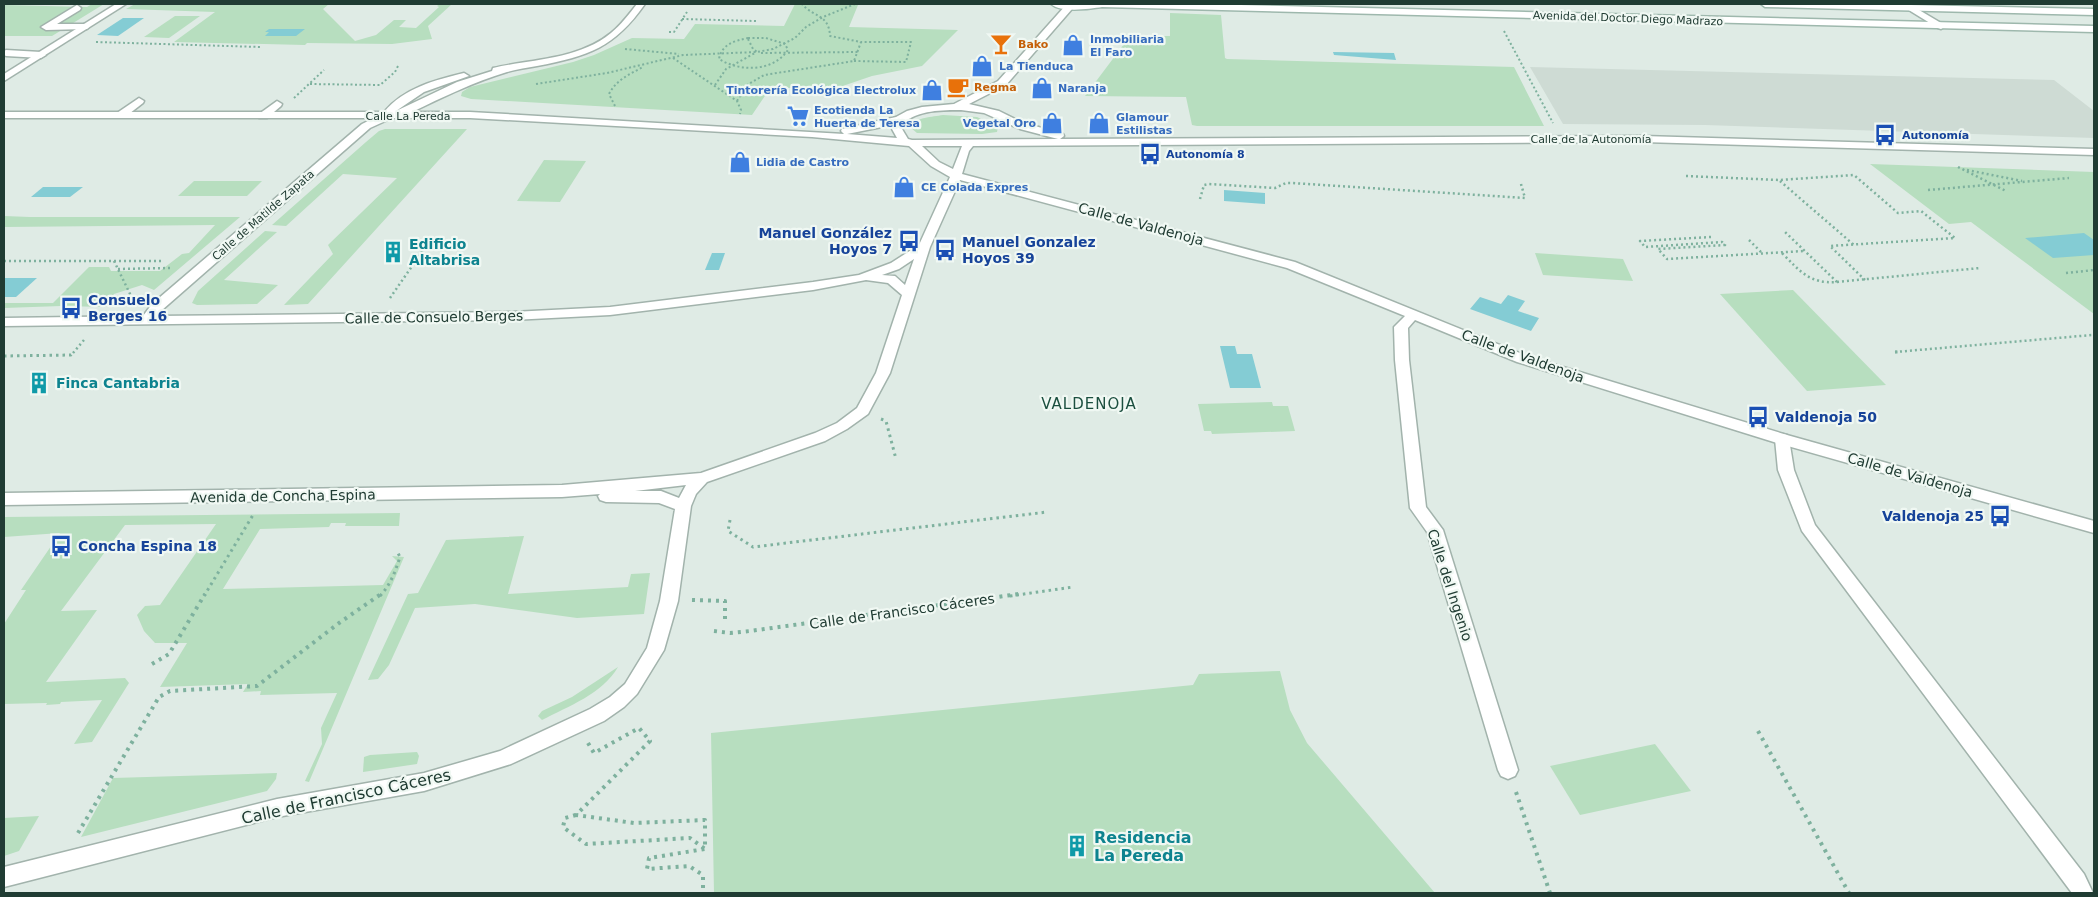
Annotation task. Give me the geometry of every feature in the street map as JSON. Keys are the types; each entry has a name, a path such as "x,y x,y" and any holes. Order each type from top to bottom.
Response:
{"street":[{"path":"4,78 122,4"},
{"path":"354,116 398,102 442,81 572,54 604,42 628,22 640,4"},
{"name":"Avenida del Doctor Diego Madrazo","path":"1055,4 1081,8 1102,4 2094,29"},
{"path":"1765,4 1906,5 2094,12"},
{"path":"1906,5 1910,14 1926,25"},
{"path":"1906,5 1942,26"},
{"path":"957,107 1002,83 1069,7"},
{"path":"77,8 46,27 84,27"},
{"path":"6,53 41,54"},
{"path":"385,117 406,112 461,84 506,69"},
{"path":"957,107 997,105 1002,83"},
{"path":"438,96 450,107 470,116"},
{"path":"121,115 139,101"},
{"path":"385,117 398,102"},
{"path":"262,116 277,104"},
{"name":"Calle de la Autonomía","path":"997,105 1010,122 1050,134 1088,141"},
{"name":"Calle La Pereda","path":"812,134 860,130 899,120 910,113 920,110 957,107"},
{"name":"Calle La Pereda","path":"4,115 470,116 812,134 908,142 970,143"},
{"name":"Calle de Matilde Zapata","path":"147,320 157,307 366,126 385,117"},
{"path":"899,120 897,132 908,142"},
{"path":"997,142 1008,129 1010,122"},
{"name":"Calle de la Autonomía","path":"970,143 1562,139 1732,141 2094,152"},
{"name":"Calle de Valdenoja","path":"908,142 935,164 956,176 1290,265 1522,359 1782,439 2094,527"},
{"name":"Avenida de Concha Espina","path":"4,499 562,491 654,484 702,478 820,437 842,426 863,411 883,373 924,247 956,176 964,151 970,143"},
{"name":"Calle de Consuelo Berges","path":"4,322 530,315 610,310 813,286 861,278 895,266 924,247"},
{"name":"Calle de Consuelo Berges","path":"861,278 891,279 909,294"},
{"name":"Calle del Ingenio","path":"1414,315 1401,327 1402,360 1418,508 1434,530 1508,770"},
{"path":"1782,439 1786,470 1808,527 2077,881 2083,893"},
{"path":"682,506 690,491 702,478"},
{"name":"Avenida de Concha Espina","path":"562,491 609,497 661,497 682,506"},
{"name":"Calle de Francisco Cáceres","path":"4,877 278,808 424,782 504,758 576,726 618,702 631,689 655,650 665,620 669,600 682,506"}],"path":[{"path":"737,101 745,84 758,77 854,61 906,62 911,42 861,42 830,36 831,28 823,17 802,4"},
{"path":"715,85 719,75 730,66 757,52 785,44 795,38 806,27 823,17 855,4"},
{"path":"669,32 674,32 687,12"},
{"path":"1494,14 1562,139"},
{"path":"682,19 756,21"},
{"path":"718,54 725,46 731,43 748,39 766,38 785,44 788,50 787,54"},
{"path":"748,39 753,49 757,52"},
{"path":"88,41 260,47"},
{"path":"854,61 861,42"},
{"path":"621,48 683,54 858,52"},
{"path":"528,84 607,73 683,54"},
{"path":"718,54 719,59 730,66 758,67 776,62 787,54"},
{"path":"673,57 737,101 741,110 738,130"},
{"path":"310,84 380,86 395,72 399,64"},
{"path":"628,124 611,100 609,94 615,85 648,64"},
{"path":"290,101 324,70"},
{"path":"1941,147 1961,169 2006,191"},
{"path":"1961,169 2028,182"},
{"path":"1686,176 1780,180 1854,175 1898,213 1921,211 1955,238 1830,246 1865,280"},
{"path":"1928,190 2069,178"},
{"path":"1780,180 1854,245"},
{"path":"1200,199 1204,185 1209,184 1275,188 1292,183 1525,198 1521,184"},
{"path":"1784,231 1837,282"},
{"path":"1711,237 1640,241 1645,247 1722,242 1725,245 1658,249 1667,259 1804,251"},
{"path":"1749,240 1762,254"},
{"path":"390,299 428,243 418,242"},
{"path":"1782,252 1809,280 1822,284 1980,268"},
{"path":"4,261 164,261"},
{"path":"114,261 132,298 131,300"},
{"path":"118,269 171,268"},
{"path":"2066,273 2094,270"},
{"path":"4,356 71,355 90,334 114,320"},
{"path":"1895,352 2092,335"},
{"path":"889,433 896,459"},
{"path":"730,520 728,531 753,547 1047,512"},
{"path":"152,664 169,654 254,515"},
{"path":"75,837 159,697 170,691 257,686 348,616 354,615 384,591 390,583 400,557 397,551"},
{"name":"Calle de Francisco Cáceres","path":"714,631 730,633 1074,587"},
{"path":"711,600 725,601 724,623"},
{"path":"576,726 594,753 639,728 650,741 576,816"},
{"path":"1758,731 1849,893"},
{"path":"1508,770 1550,893"},
{"path":"576,816 634,823 705,820 705,848 690,838 586,844 563,827 565,818 576,816"},
{"path":"704,893 703,876 689,866 647,869 649,858 705,848"}],"shaded area":[{"path":"1530,67 2054,80 2094,111 2094,138 1705,125 1563,124"}],"green space":[{"path":"92,4 104,4 52,36 4,36 4,5 87,7"},
{"path":"135,4 329,4 323,9 355,41 376,35 394,20 406,20 399,27 416,28 440,4 452,4 428,26 432,39 392,44 307,43 305,45 174,42 215,12 126,9"},
{"path":"795,4 858,5 849,27 958,30 922,66 872,76 831,90 771,87 752,115 471,99 461,96 462,92 470,87 573,62 632,38 684,39 695,24 784,26"},
{"path":"1170,13 1221,15 1225,58 1227,59 1514,67 1544,126 1197,126 1192,125 1186,97 1085,96 1124,44 1123,41 1149,36 1170,36"},
{"path":"175,16 200,16 169,38 144,37"},
{"path":"943,115 977,117 998,127 997,132 982,134 917,133 910,127 920,119"},
{"path":"385,129 467,129 308,304 284,305 333,254 328,245 397,178 343,174 286,226 272,225 366,142 379,131"},
{"path":"544,160 586,161 560,202 517,201"},
{"path":"1870,164 2094,172 2094,314 1971,222 1949,224"},
{"path":"194,181 262,181 247,196 178,196"},
{"path":"4,216 240,217 154,290 142,285 114,294 106,307 4,308 4,303 53,303 89,267 109,267 111,271 160,271 182,254 189,253 215,225 4,227"},
{"path":"265,231 277,232 224,280 278,285 257,304 197,305 192,303 198,291"},
{"path":"1535,253 1623,259 1633,281 1543,275"},
{"path":"1793,290 1886,385 1807,391 1720,294"},
{"path":"1272,402 1273,406 1288,406 1295,431 1212,434 1211,431 1204,431 1198,404"},
{"path":"400,513 399,526 345,526 346,523 331,523 329,527 260,529 223,589 383,585 397,561 392,556 404,557 309,782 305,781 322,744 321,728 337,693 260,695 261,691 243,692 248,684 160,687 187,643 155,643 144,631 137,615 145,606 160,605 216,524 125,525 61,611 97,610 46,682 125,678 129,683 92,742 74,744 102,700 61,702 60,704 46,705 47,703 4,704 4,624 26,590 21,590 60,533 4,537 4,517"},
{"path":"524,536 508,594 628,587 631,574 650,573 644,614 577,618 475,604 415,608 389,665 378,679 368,680 408,594 418,593 446,540"},
{"path":"618,667 603,685 594,692 542,720 538,716 542,711 572,697"},
{"path":"1280,671 1290,710 1307,743 1435,893 714,893 711,733 1193,685 1199,674"},
{"path":"1655,744 1691,791 1580,815 1550,766"},
{"path":"417,752 419,756 417,764 363,772 364,757"},
{"path":"277,773 276,779 267,791 81,837 113,778"},
{"path":"39,816 19,851 4,856 4,818"}],"water":[{"path":"123,18 144,18 118,36 97,35"},
{"path":"269,29 305,29 296,36 265,36 269,32 265,32"},
{"path":"1333,52 1394,53 1396,60 1334,55"},
{"path":"43,187 83,187 70,197 31,197"},
{"path":"1224,190 1265,193 1265,204 1224,201"},
{"path":"2084,233 2094,240 2094,255 2053,258 2025,238"},
{"path":"712,253 725,253 719,270 705,270"},
{"path":"4,278 37,278 16,297 4,297"},
{"path":"1508,295 1525,301 1518,311 1539,318 1531,331 1470,309 1480,297 1501,304"},
{"path":"1220,346 1235,346 1237,354 1252,354 1261,388 1230,388"}],"place":[{"name":"Bako","path":"1001,44"},
{"name":"Inmobiliaria El Faro","path":"1073,45"},
{"name":"La Tienduca","path":"982,66"},
{"name":"Regma","path":"958,87"},
{"name":"Naranja","path":"1042,88"},
{"name":"Tintorería Ecológica Electrolux","path":"932,90"},
{"name":"Ecotienda La Huerta de Teresa","path":"798,116"},
{"name":"Vegetal Oro","path":"1052,123"},
{"name":"Glamour Estilistas","path":"1099,123"},
{"name":"Autonomía","path":"1885,135"},
{"name":"Autonomía 8","path":"1150,154"},
{"name":"Lidia de Castro","path":"740,162"},
{"name":"CE Colada Expres","path":"904,187"},
{"name":"Manuel González Hoyos 7","path":"909,241"},
{"name":"Manuel Gonzalez Hoyos 39","path":"945,250"},
{"name":"Edificio Altabrisa","path":"393,252"},
{"name":"Consuelo Berges 16","path":"71,308"},
{"name":"Finca Cantabria","path":"39,383"},
{"name":"Valdenoja 50","path":"1758,417"},
{"name":"Valdenoja 25","path":"2000,516"},
{"name":"Concha Espina 18","path":"61,546"},
{"name":"Residencia La Pereda","path":"1077,846"}],"district":[{"name":"VALDENOJA","path":"1089,404"}]}
